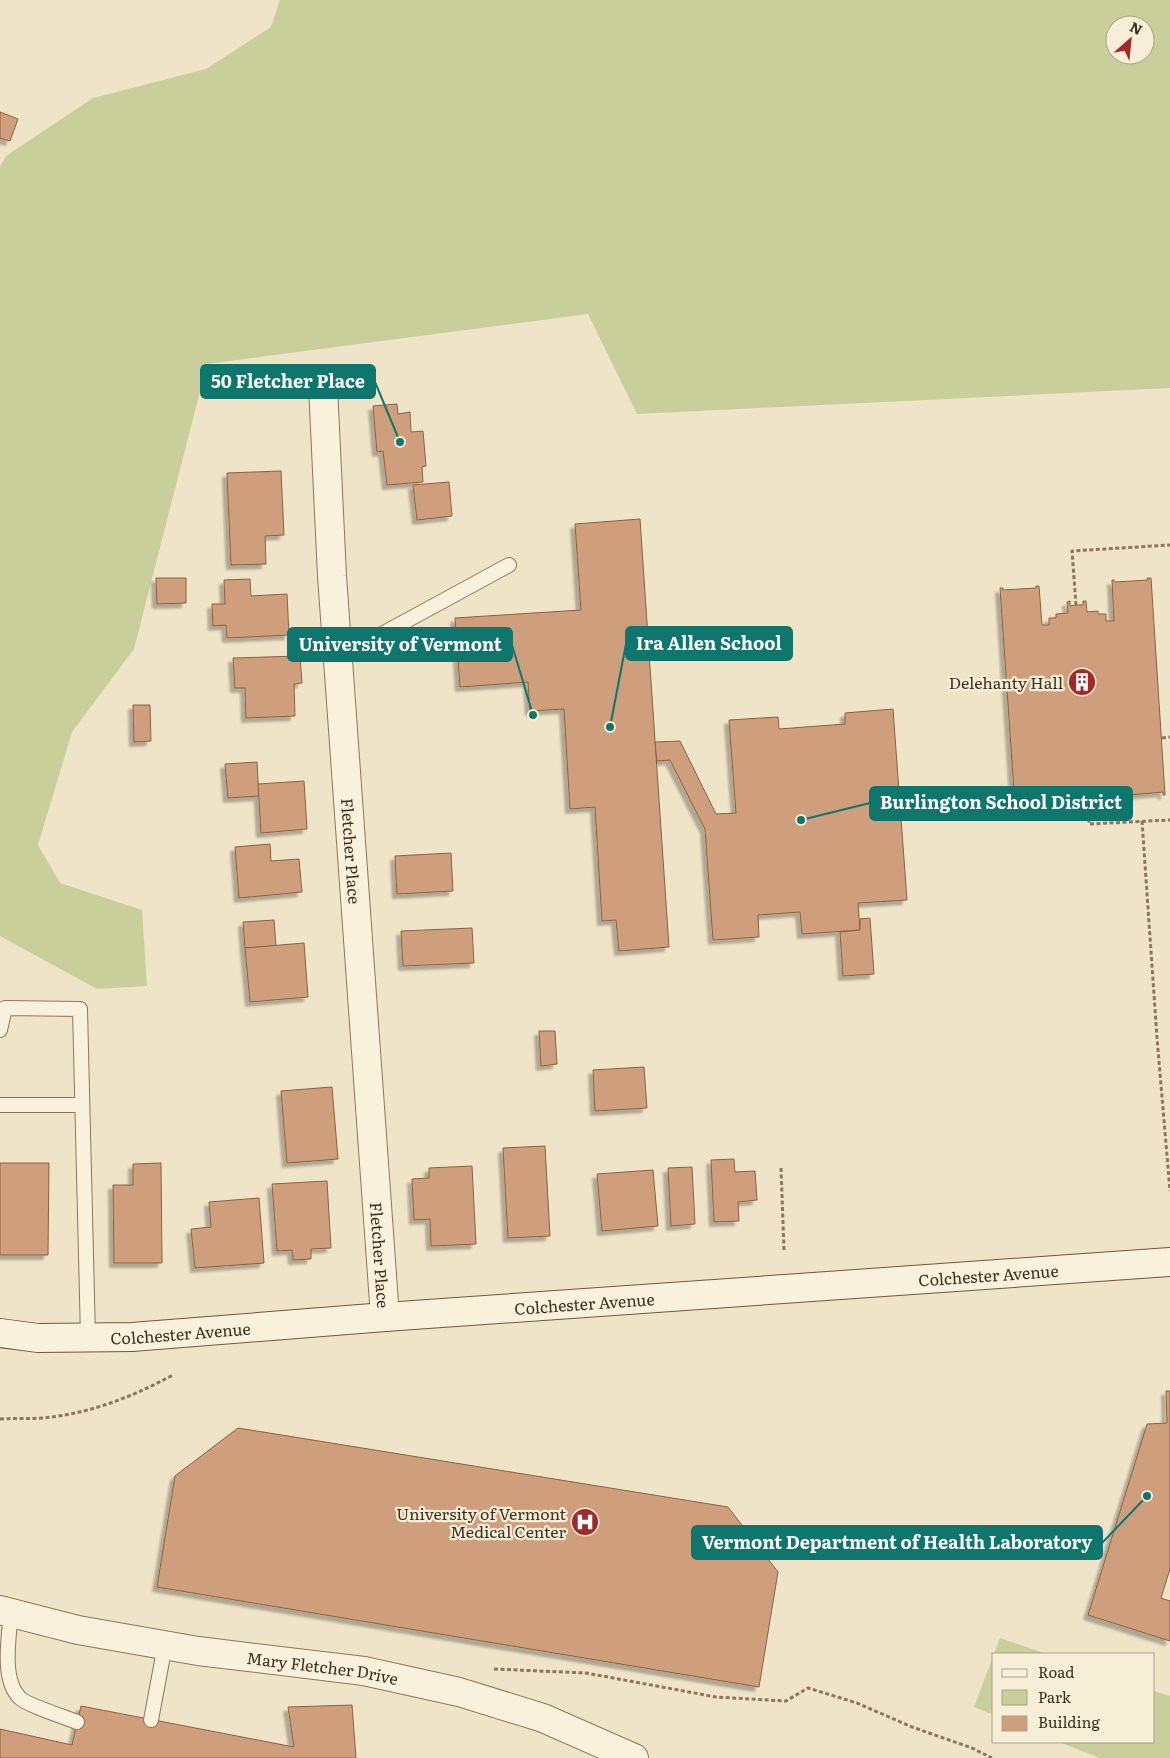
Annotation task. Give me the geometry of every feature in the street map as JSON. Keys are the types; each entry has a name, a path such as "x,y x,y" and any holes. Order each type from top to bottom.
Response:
{"street":[{"name":"Fletcher Place","path":"323,386 332,576 385,1317"},
{"name":"Colchester Avenue","path":"0,1333 38,1338 187,1333 385,1317 1170,1262"},
{"name":"Mary Fletcher Drive","path":"6,1611 78,1630 198,1651 364,1671 459,1692 543,1718 634,1758"}],"lane":[{"path":"338,658 509,564"},
{"path":"0,1030 5,1008 80,1009 88,1337"},
{"path":"0,1106 82,1105"},
{"path":"6,1611 9,1681 20,1699 77,1722"},
{"path":"151,1720 165,1645"}],"path":[{"path":"1076,605 1072,551 1170,545"},
{"path":"1162,738 1170,737"},
{"path":"1089,799 1090,824 1170,820"},
{"path":"1142,821 1170,1191"},
{"path":"781,1168 784,1250"},
{"path":"0,1419 42,1418 118,1402 173,1375"},
{"path":"492,1669 586,1673 716,1697 786,1701 808,1688 857,1703 912,1727 972,1748 992,1758"}],"green space":[{"path":"280,0 1170,0 1170,388 637,414 588,314 207,364 134,649 72,732 38,845 60,883 142,910 147,986 97,989 0,936 0,166 6,156 93,98 206,69 271,27"},
{"path":"1000,1638 1044,1653 994,1653"},
{"path":"992,1659 992,1714 974,1707"},
{"path":"1155,1691 1170,1696 1170,1758 1100,1758 1062,1743 1155,1743"}],"building":[{"path":"0,112 18,119 10,141 0,138"},
{"path":"397,404 398,414 410,412 411,432 423,431 426,466 422,467 423,482 387,485 383,451 377,452 373,406"},
{"path":"281,471 284,535 265,536 266,564 231,565 227,473"},
{"path":"449,482 452,516 417,520 413,485"},
{"path":"640,519 669,947 619,951 616,920 602,921 595,807 570,809 564,709 530,711 528,682 460,687 455,618 581,610 575,524"},
{"path":"156,578 186,578 186,603 157,604"},
{"name":"Delehanty Hall","path":"1147,578 1151,578 1165,795 1163,795 1163,792 1129,795 1130,797 1127,798 1127,796 1051,803 1051,800 1018,803 1018,806 1015,805 1000,588 1003,588 1003,590 1036,588 1036,586 1039,586 1042,625 1049,625 1049,618 1056,618 1056,614 1068,613 1067,602 1070,601 1070,606 1083,605 1083,601 1086,601 1087,612 1098,611 1098,614 1106,614 1106,621 1114,621 1112,580 1115,582 1148,580"},
{"path":"250,579 251,596 287,594 289,635 227,638 226,625 213,626 212,604 225,604 224,580"},
{"path":"300,656 302,683 294,684 295,716 246,718 245,688 235,688 233,658"},
{"path":"133,705 150,705 151,741 134,742"},
{"path":"893,709 907,900 858,903 860,930 802,934 800,912 758,915 759,937 713,940 705,829 670,760 657,761 655,742 680,741 716,814 736,813 729,720 778,717 779,729 845,724 845,713"},
{"path":"257,762 259,796 228,798 225,764"},
{"path":"304,781 307,829 261,833 258,784"},
{"path":"270,844 271,861 299,859 302,892 239,898 235,847"},
{"path":"451,853 453,891 397,894 395,856"},
{"path":"870,918 874,974 843,976 840,932 860,930 860,919"},
{"path":"274,920 276,946 245,948 243,922"},
{"path":"472,928 474,963 403,966 401,931"},
{"path":"304,943 308,997 250,1002 245,948"},
{"path":"539,1031 555,1031 557,1064 541,1066"},
{"path":"644,1067 647,1108 595,1111 593,1070"},
{"path":"332,1087 338,1159 287,1163 281,1091"},
{"path":"545,1146 550,1236 508,1238 503,1148"},
{"path":"734,1159 735,1172 755,1171 757,1200 738,1202 739,1221 714,1222 711,1160"},
{"path":"0,1163 49,1163 48,1255 0,1255"},
{"path":"161,1163 162,1263 114,1263 113,1185 133,1185 133,1164"},
{"path":"472,1166 476,1244 431,1246 430,1219 414,1220 412,1179 429,1178 429,1168"},
{"path":"692,1167 695,1224 671,1226 668,1168"},
{"path":"653,1170 658,1226 602,1231 597,1174"},
{"path":"327,1181 331,1248 311,1249 311,1259 293,1260 292,1250 277,1251 272,1184"},
{"path":"259,1198 264,1263 195,1268 191,1229 211,1227 209,1202"},
{"path":"1166,1391 1170,1391 1170,1569 1161,1598 1170,1601 1170,1641 1088,1615 1147,1424 1167,1423"},
{"path":"238,1428 728,1507 778,1572 759,1687 157,1587 175,1476"},
{"path":"352,1705 356,1758 0,1758 0,1729 72,1745 81,1706 294,1747 288,1707"}],"place":[{"name":"50 Fletcher Place","path":"400,442"},
{"name":"Delehanty Hall","path":"1082,682"},
{"name":"University of Vermont","path":"533,715"},
{"name":"Ira Allen School","path":"610,727"},
{"name":"Burlington School District","path":"801,820"},
{"name":"Vermont Department of Health Laboratory","path":"1147,1496"},
{"name":"University of Vermont Medical Center","path":"585,1522"}]}
